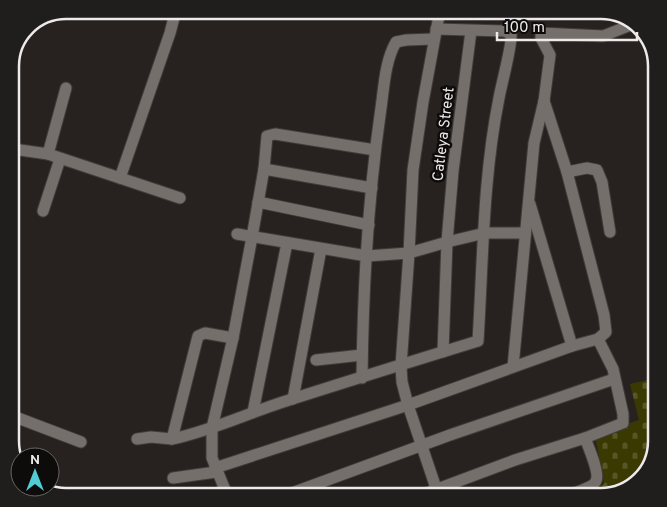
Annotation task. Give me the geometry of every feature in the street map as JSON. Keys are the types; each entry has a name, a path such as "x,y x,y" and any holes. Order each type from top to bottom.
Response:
{"street":[{"path":"120,178 174,19"},
{"path":"434,19 435,34"},
{"path":"436,488 408,404 402,382 401,366 414,162 438,19"},
{"path":"513,367 535,132 544,101 550,55 541,38 541,33 603,36 627,26"},
{"path":"137,439 151,437 172,439 212,428 253,412 401,366 478,340 493,129 506,59 512,39 511,34 507,32 471,31 435,34 401,40 395,45 387,71 375,150 367,256 362,378"},
{"name":"Catleya Street","path":"443,352 447,242 455,149 471,31"},
{"path":"48,154 66,88"},
{"path":"173,478 216,470 598,338 606,332 607,327 567,172 544,101"},
{"path":"224,488 211,453 212,428 233,338 252,237 264,169 265,140 270,134 375,150"},
{"path":"20,150 48,154 180,198"},
{"path":"43,211 60,158"},
{"path":"567,172 587,168 597,170 602,182 610,232"},
{"path":"264,169 372,188"},
{"path":"528,198 572,346"},
{"path":"258,202 369,225"},
{"path":"237,234 367,256 409,253 485,233 525,233"},
{"path":"253,412 287,243"},
{"path":"293,399 321,249"},
{"path":"172,439 198,336 205,333 233,338"},
{"path":"452,488 515,460 585,438 623,423 623,414 611,363 598,338"},
{"path":"316,360 362,355"},
{"path":"306,488 614,379"},
{"path":"19,418 81,442"},
{"path":"585,438 595,466 597,479 595,483 585,488"}],"green space":[{"path":"648,380 648,441 646,456 639,470 632,477 616,486 596,488 604,484 595,435 639,420 630,384"}]}
